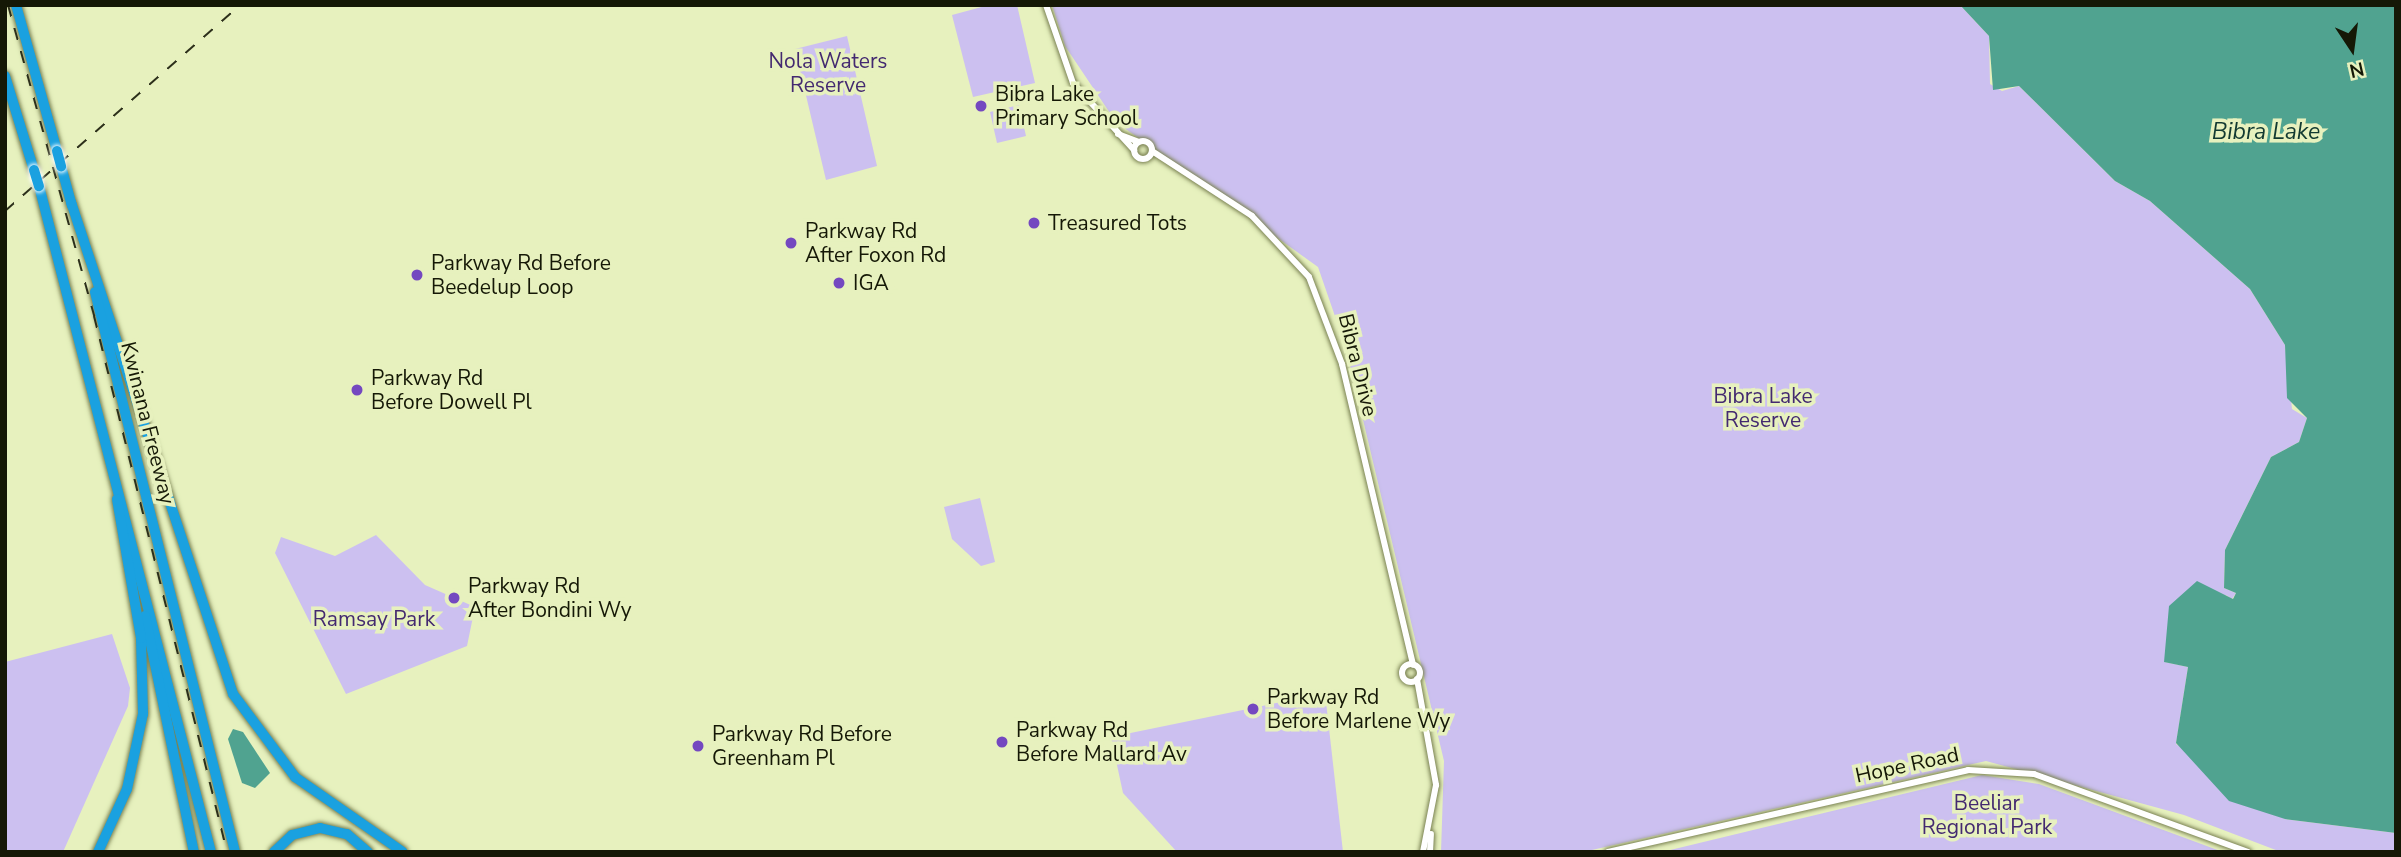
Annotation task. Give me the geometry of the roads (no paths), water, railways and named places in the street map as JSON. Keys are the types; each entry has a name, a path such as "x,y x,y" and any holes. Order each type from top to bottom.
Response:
{"highway":[{"name":"Kwinana Freeway","path":"16,5 71,202 235,852"},
{"name":"Kwinana Freeway","path":"5,76 39,186 121,493 211,852"},
{"path":"71,202 226,680 274,756 354,823 403,852"},
{"path":"98,852 135,764 144,689 113,463"},
{"path":"121,493 194,852"},
{"path":"354,823 410,852"},
{"path":"274,852 292,835 320,828 347,834 368,852"}],"street":[{"path":"1046,5 1073,83 1134,150 1150,154"},
{"path":"1118,134 1139,142 1150,154"},
{"path":"1134,150 1139,142"},
{"name":"Bibra Drive","path":"1150,154 1252,216 1294,255 1316,289 1342,365 1405,644 1417,679"},
{"name":"Bibra Drive","path":"1405,644 1408,681"},
{"path":"1405,666 1413,665"},
{"path":"1417,696 1408,681 1417,679 1417,696 1435,778 1430,852"},
{"name":"Hope Road","path":"1608,852 1968,770 2034,774 2248,852"},
{"path":"1423,852 1431,834"}],"water":[{"name":"Bibra Lake","path":"1960,5 2396,5 2396,833 2285,819 2229,801 2176,743 2188,667 2164,662 2169,606 2197,581 2233,599 2236,593 2224,588 2225,550 2271,457 2299,442 2307,418 2287,398 2285,345 2250,289 2150,201 2115,181 2019,86 1993,90 1989,36"},
{"path":"233,729 243,732 270,773 255,788 242,783 228,739"}],"railway":[{"path":"8,5 94,316 227,852"},
{"path":"5,211 240,5"}],"place":[{"name":"Bibra Lake Primary School","path":"981,106"},
{"name":"Treasured Tots","path":"1034,223"},
{"name":"Parkway Rd After Foxon Rd","path":"791,243"},
{"name":"Parkway Rd Before Beedelup Loop","path":"417,275"},
{"name":"IGA","path":"839,283"},
{"name":"Parkway Rd Before Dowell Pl","path":"357,390"},
{"name":"Parkway Rd After Bondini Wy","path":"454,598"},
{"name":"Parkway Rd Before Marlene Wy","path":"1253,709"},
{"name":"Parkway Rd Before Mallard Av","path":"1002,742"},
{"name":"Parkway Rd Before Greenham Pl","path":"698,746"}],"park label":[{"name":"Nola Waters Reserve","path":"828,73"},
{"name":"Bibra Lake Reserve","path":"1763,408"},
{"name":"Ramsay Park","path":"374,619"},
{"name":"Beeliar Regional Park","path":"1987,815"}]}
